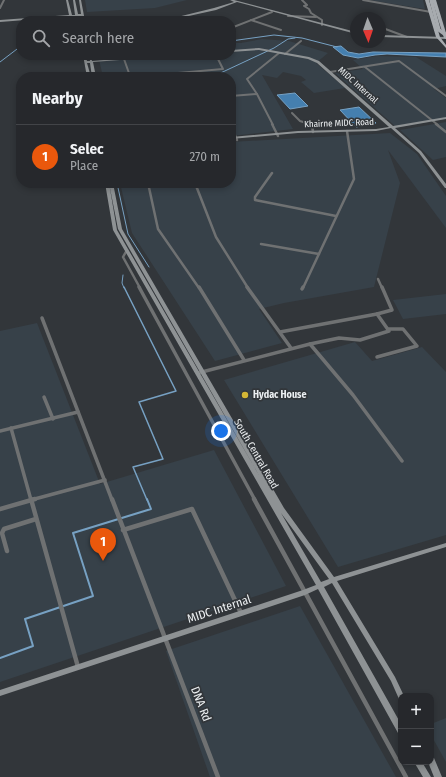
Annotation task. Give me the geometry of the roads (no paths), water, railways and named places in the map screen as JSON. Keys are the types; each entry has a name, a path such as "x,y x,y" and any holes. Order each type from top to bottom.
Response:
{"main road":[{"path":"67,0 70,15"},
{"path":"74,0 77,15"},
{"path":"56,16 82,15 80,0"},
{"path":"231,0 350,32"},
{"path":"427,0 438,38 446,47"},
{"path":"430,0 439,30 446,37"},
{"path":"434,0 446,37"},
{"path":"184,16 215,9 238,1"},
{"path":"0,20 16,19"},
{"path":"386,36 446,37"},
{"name":"MIDC Internal","path":"236,51 259,49 309,58 318,62 420,152 446,187"},
{"path":"88,72 86,62 113,60"},
{"path":"90,62 93,72"},
{"name":"Khairne MIDC Road","path":"236,139 313,132 378,132 446,119"},
{"name":"Khairne MIDC Road","path":"278,135 347,132"},
{"name":"South Central Road","path":"108,188 115,230 282,510 333,580 399,693"},
{"name":"South Central Road","path":"112,188 120,229 400,729"},
{"name":"MIDC Internal","path":"0,693 305,592 333,580 446,545"},
{"path":"420,765 427,777"},
{"path":"433,765 438,777"}],"street":[{"path":"0,8 4,0"},
{"path":"302,0 307,5 304,6 309,8 311,13 322,20 322,25"},
{"path":"363,0 431,12"},
{"path":"236,26 272,12"},
{"path":"288,16 316,17"},
{"path":"251,20 281,30"},
{"path":"386,29 408,37"},
{"path":"285,54 301,41"},
{"path":"278,135 257,94 247,79 279,53"},
{"path":"124,60 129,72"},
{"path":"194,72 219,70 223,68 219,60"},
{"path":"330,72 399,61 446,96"},
{"path":"365,67 446,132"},
{"path":"236,96 257,94"},
{"path":"292,113 300,121 311,124 313,132"},
{"path":"302,289 354,179 347,132"},
{"path":"272,173 255,197 255,200 336,216"},
{"path":"149,188 158,229 192,276 244,360"},
{"path":"197,188 216,237 248,288 291,348"},
{"path":"261,244 319,254"},
{"path":"127,250 123,257 406,777"},
{"path":"280,332 392,310 378,278"},
{"path":"377,314 389,328 402,329 417,346 377,357"},
{"name":"DNA Rd","path":"42,318 218,777"},
{"path":"200,372 310,344 340,338 360,340 387,333 390,331 389,328"},
{"path":"310,344 353,394 402,461"},
{"path":"44,397 53,418"},
{"path":"0,431 78,412"},
{"path":"11,428 78,667"},
{"path":"0,509 105,480"},
{"path":"122,529 192,509 241,613"},
{"path":"7,551 2,533 4,529 36,519"}],"water":[{"path":"341,46 348,52 359,54 373,52 446,53 446,57 387,54 358,58 343,55 333,47"},
{"path":"295,93 308,106 290,109 277,95"},
{"path":"359,107 376,123 356,127 340,110"}],"waterway":[{"path":"236,40 274,35 302,38 337,47"},
{"path":"223,72 274,48 288,39 295,38"},
{"path":"0,62 16,50"},
{"path":"118,188 128,234 149,267"},
{"path":"123,275 122,283 124,288"},
{"path":"124,287 176,391 139,402 163,459 133,467 147,500"},
{"path":"0,658 33,646 25,619 93,596 73,533 151,509 147,499"}],"place":[{"name":"Hydac House","path":"245,395"},
{"name":"Selec","path":"103,561"}]}
